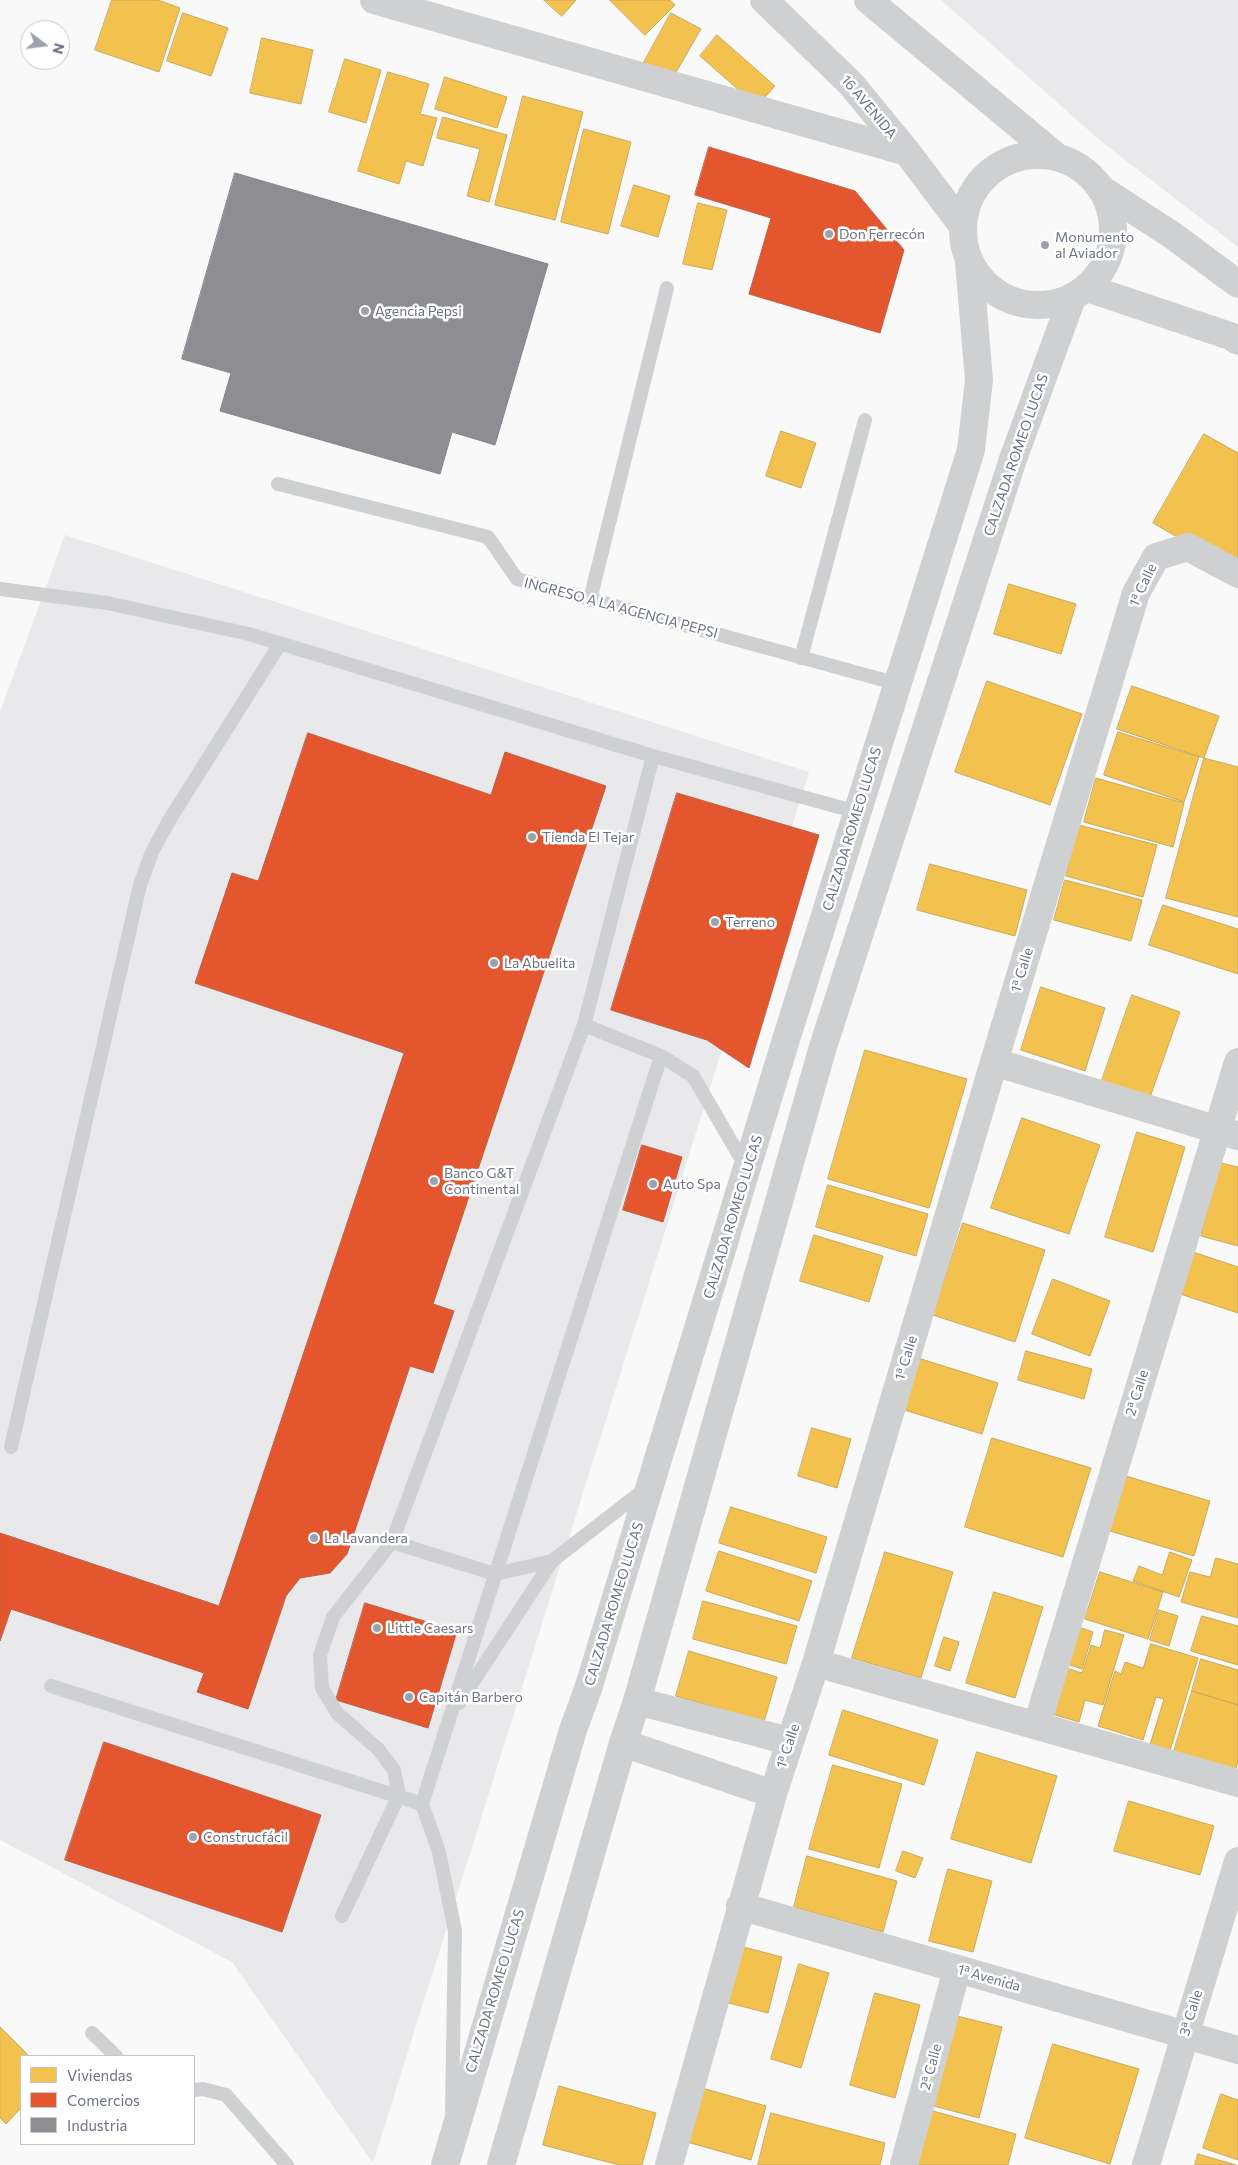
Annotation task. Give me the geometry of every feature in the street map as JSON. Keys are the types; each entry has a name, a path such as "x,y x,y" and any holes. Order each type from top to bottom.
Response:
{"street":[{"path":"374,0 907,152"},
{"name":"16 AVENIDA","path":"764,0 851,84 907,152 962,225"},
{"path":"868,0 1057,157 1074,164 1089,175 1102,189 1172,235 1238,284"},
{"path":"1057,157 1031,155 1005,162 984,177 969,199 962,225 963,244 969,262 982,283 1002,298 1025,305 1049,306 1080,293 1101,271 1110,252 1114,230 1111,208 1102,189"},
{"name":"CALZADA ROMEO LUCAS","path":"448,2153 570,1739 971,450 979,380 969,262"},
{"path":"1080,293 1230,336 1238,341"},
{"name":"CALZADA ROMEO LUCAS","path":"501,2165 637,1701 822,1050 1010,468 1080,293"},
{"name":"1ª Calle","path":"669,2165 740,1906 773,1794 816,1663 994,1062 1136,593 1156,557 1188,547 1238,574"},
{"path":"994,1062 1228,1133"},
{"name":"2ª Calle","path":"1037,1725 1228,1133 1238,1062"},
{"path":"816,1663 1238,1782"},
{"path":"637,1701 789,1741"},
{"path":"623,1744 773,1794"},
{"name":"3ª Calle","path":"1146,2165 1184,2034 1238,1861"},
{"name":"1ª Avenida","path":"740,1906 1238,2050"},
{"name":"2ª Calle","path":"904,2165 957,1969"}],"lane":[{"path":"590,600 667,288"},
{"path":"801,658 865,420"},
{"name":"INGRESO A LA AGENCIA PEPSI","path":"278,484 488,537 517,579 898,684"},
{"path":"0,589 107,603 249,634 653,756 857,812"},
{"path":"11,1447 140,885 152,852 170,819 280,644"},
{"path":"342,1916 399,1795 394,1770 378,1749 338,1713 322,1688 320,1655 333,1617 392,1542 584,1025 653,756"},
{"path":"584,1025 661,1056 693,1076 748,1170"},
{"path":"448,2153 455,1931 440,1852 422,1804 661,1056"},
{"path":"449,1718 552,1561 650,1486"},
{"path":"392,1542 496,1574 552,1561"},
{"path":"51,1686 399,1795 422,1804"},
{"path":"92,2033 115,2055"},
{"path":"195,2090 203,2089 226,2095 288,2165"}],"shaded area":[{"path":"941,0 1238,0 1238,247 1102,142"},
{"path":"65,535 809,772 373,2163 232,1962 0,1840 0,712"}],"building: Viviendas":[{"path":"112,0 158,0 180,8 159,72 95,50"},
{"path":"544,0 576,0 562,16"},
{"path":"610,0 670,0 675,5 645,35"},
{"path":"183,13 228,28 211,76 167,61"},
{"path":"671,13 701,29 671,81 643,64"},
{"path":"717,35 775,86 757,106 700,56"},
{"path":"262,38 313,50 301,104 250,93"},
{"path":"345,59 381,70 366,123 329,112"},
{"path":"388,72 429,84 420,114 437,118 423,166 406,161 399,184 358,171"},
{"path":"445,77 507,97 497,128 435,109"},
{"path":"523,96 583,112 555,220 495,205"},
{"path":"443,117 507,135 489,202 467,196 480,149 437,138"},
{"path":"584,129 631,142 608,234 561,222"},
{"path":"634,185 670,196 658,237 621,226"},
{"path":"698,203 727,210 712,270 683,264"},
{"path":"781,431 816,443 801,488 766,476"},
{"path":"1204,434 1238,453 1238,559 1232,569 1153,523"},
{"path":"1009,584 1076,604 1061,654 994,634"},
{"path":"987,681 1082,714 1050,805 955,772"},
{"path":"1132,686 1219,716 1204,758 1117,729"},
{"path":"1118,732 1199,757 1184,802 1104,775"},
{"path":"1204,758 1238,767 1238,917 1166,898"},
{"path":"1096,778 1184,803 1173,847 1084,822"},
{"path":"1079,825 1157,845 1143,897 1066,876"},
{"path":"930,864 1027,890 1015,936 917,910"},
{"path":"1065,880 1142,900 1131,941 1054,920"},
{"path":"1163,905 1238,929 1238,974 1149,945"},
{"path":"1041,987 1105,1008 1085,1071 1021,1050"},
{"path":"1132,995 1180,1012 1148,1103 1100,1086"},
{"path":"865,1050 967,1079 929,1208 828,1179"},
{"path":"1022,1118 1100,1145 1069,1234 991,1208"},
{"path":"1137,1132 1185,1147 1153,1252 1105,1237"},
{"path":"1221,1163 1238,1167 1238,1246 1201,1236"},
{"path":"828,1185 928,1214 916,1256 816,1227"},
{"path":"963,1223 1045,1250 1015,1342 933,1315"},
{"path":"814,1235 883,1256 869,1302 800,1281"},
{"path":"1187,1250 1238,1267 1238,1313 1174,1292"},
{"path":"1053,1279 1110,1301 1090,1356 1032,1334"},
{"path":"1026,1351 1092,1369 1084,1399 1018,1380"},
{"path":"918,1358 998,1383 982,1434 901,1409"},
{"path":"812,1428 851,1439 837,1488 798,1476"},
{"path":"992,1438 1091,1468 1063,1557 965,1527"},
{"path":"1119,1474 1210,1501 1194,1556 1103,1529"},
{"path":"731,1507 827,1537 816,1573 719,1543"},
{"path":"719,1551 812,1581 799,1621 706,1591"},
{"path":"885,1552 953,1572 921,1678 852,1658"},
{"path":"1170,1552 1192,1560 1179,1597 1133,1581 1139,1566 1162,1575"},
{"path":"1216,1558 1238,1564 1238,1618 1181,1602 1190,1572 1210,1577"},
{"path":"1100,1572 1163,1592 1148,1639 1085,1619"},
{"path":"994,1592 1043,1607 1015,1698 966,1683"},
{"path":"703,1601 797,1626 786,1664 693,1639"},
{"path":"1159,1610 1178,1616 1169,1646 1150,1640"},
{"path":"1202,1616 1238,1626 1238,1665 1191,1651"},
{"path":"1073,1625 1093,1632 1082,1669 1061,1662"},
{"path":"1105,1630 1124,1635 1103,1705 1085,1700 1079,1722 1045,1712 1059,1666 1082,1673 1091,1645 1100,1648"},
{"path":"944,1637 959,1642 950,1671 935,1666"},
{"path":"1151,1644 1198,1658 1169,1754 1149,1748 1164,1699 1156,1697 1143,1740 1098,1726 1115,1671 1121,1674 1125,1662 1143,1668"},
{"path":"689,1651 777,1677 764,1722 676,1696"},
{"path":"1201,1659 1238,1670 1238,1705 1192,1691"},
{"path":"1192,1691 1238,1705 1238,1761 1235,1773 1173,1755"},
{"path":"843,1710 938,1740 924,1785 829,1755"},
{"path":"977,1752 1057,1776 1031,1863 951,1839"},
{"path":"833,1765 902,1784 879,1868 809,1849"},
{"path":"1129,1801 1214,1826 1200,1875 1114,1851"},
{"path":"903,1851 923,1858 915,1878 896,1871"},
{"path":"807,1856 897,1881 883,1932 794,1907"},
{"path":"948,1869 992,1881 973,1952 929,1941"},
{"path":"736,1945 782,1957 768,2013 721,2001"},
{"path":"799,1964 829,1973 801,2068 771,2059"},
{"path":"875,1993 920,2005 895,2098 850,2085"},
{"path":"953,2015 1002,2027 979,2118 930,2105"},
{"path":"0,2027 28,2055 20,2055 20,2109 6,2124 0,2118"},
{"path":"1053,2044 1139,2069 1110,2164 1025,2138"},
{"path":"559,2086 656,2113 642,2165 619,2165 543,2145"},
{"path":"695,2086 766,2106 751,2160 680,2140"},
{"path":"1221,2094 1238,2100 1238,2160 1203,2148"},
{"path":"933,2111 1016,2134 1008,2165 918,2165"},
{"path":"771,2113 885,2143 880,2165 758,2165"},
{"path":"1198,2154 1236,2165 1195,2165"}],"building: Comercios":[{"name":"Don Ferrecón","path":"709,147 855,191 904,250 880,333 749,294 771,218 695,195"},
{"path":"308,733 491,795 505,752 606,786 433,1304 454,1311 433,1373 410,1366 347,1554 330,1573 300,1578 286,1596 248,1709 197,1692 204,1673 11,1609 0,1641 0,1533 219,1606 404,1053 195,983 232,873 258,881"},
{"name":"Terreno","path":"677,793 819,835 749,1068 707,1040 611,1010"},
{"name":"Auto Spa","path":"642,1145 682,1157 663,1222 623,1210"},
{"path":"365,1603 457,1631 428,1728 336,1700"},
{"name":"Construcfácil","path":"104,1742 321,1815 282,1932 65,1860"}],"building: Industria":[{"name":"Agencia Pepsi","path":"235,173 548,264 495,445 452,432 440,474 220,411 231,373 182,359"}],"place":[{"name":"Don Ferrecón","path":"829,234"},
{"name":"Monumento al Aviador","path":"1045,245"},
{"name":"Agencia Pepsi","path":"365,311"},
{"name":"Tienda El Tejar","path":"532,837"},
{"name":"Terreno","path":"715,922"},
{"name":"La Abuelita","path":"494,963"},
{"name":"Banco G&T Continental","path":"434,1181"},
{"name":"Auto Spa","path":"653,1184"},
{"name":"La Lavandera","path":"314,1538"},
{"name":"Little Caesars","path":"377,1628"},
{"name":"Capitán Barbero","path":"409,1697"},
{"name":"Construcfácil","path":"193,1837"}]}
